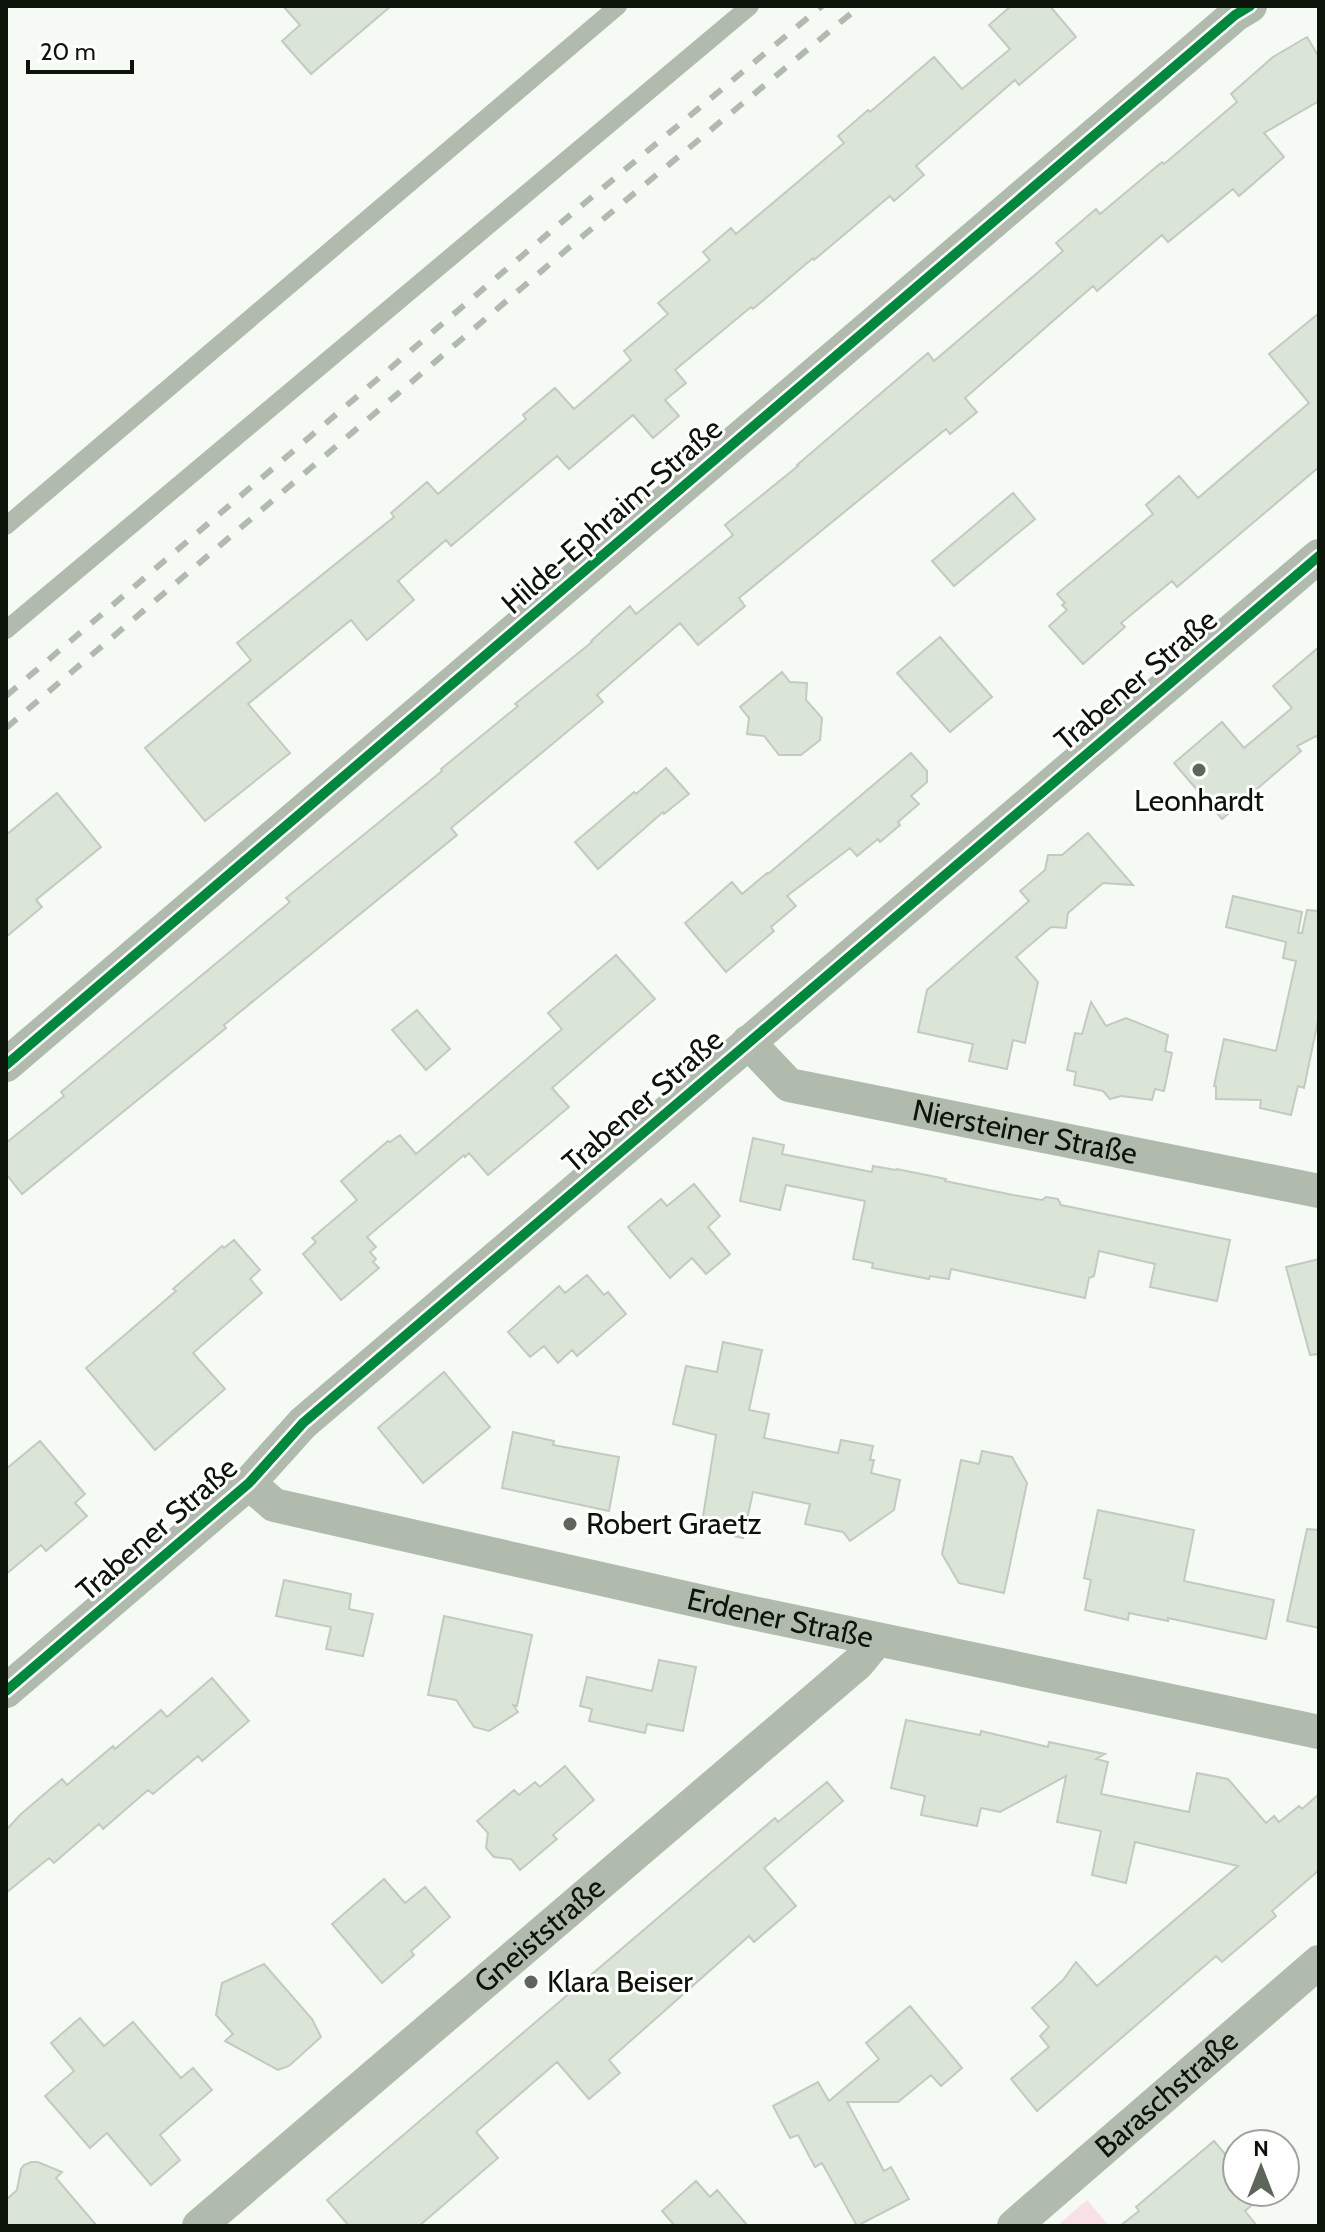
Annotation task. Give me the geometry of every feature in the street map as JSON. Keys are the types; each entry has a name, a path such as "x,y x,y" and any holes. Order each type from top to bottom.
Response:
{"street":[{"name":"Hilde-Ephraim-Straße","path":"6,1065 1235,15 1250,6"},
{"name":"Trabener Straße","path":"6,1691 249,1483 303,1423 1319,556"},
{"name":"Niersteiner Straße","path":"748,1042 789,1085 1319,1191"},
{"name":"Erdener Straße","path":"249,1483 274,1505 877,1640 1319,1732"},
{"name":"Gneiststraße","path":"199,2226 858,1663 877,1640"},
{"name":"Baraschstraße","path":"1014,2226 1319,1962"}],"lane":[{"path":"6,526 618,6"},
{"path":"6,630 750,6"}],"shaded area":[{"path":"1087,2200 1109,2226 1057,2226"}],"building":[{"path":"283,6 391,6 311,74 282,41 300,25"},
{"path":"1011,6 1050,6 1076,37 1019,85 1015,80 916,166 924,175 894,201 890,196 675,370 686,383 665,400 679,416 653,438 633,415 569,469 557,456 451,546 446,540 398,581 414,600 367,640 351,620 248,704 290,753 205,821 145,748 251,660 237,643 394,517 391,513 427,482 438,494 526,419 523,415 555,388 574,409 631,360 624,351 668,314 658,303 710,260 703,252 731,228 736,234 844,143 838,136 868,110 870,112 934,57 962,89 1010,49 989,25"},
{"path":"1307,37 1319,57 1319,101 1264,133 1284,157 1239,196 1233,189 1168,242 1162,235 1097,291 1093,286 965,398 977,412 950,434 946,429 739,598 745,606 698,645 680,623 597,695 603,702 451,828 457,835 22,1194 6,1174 6,1143 64,1096 61,1092 290,902 286,898 442,771 630,606 636,614 733,535 725,525 928,353 934,361 1063,251 1056,243 1096,209 1100,214 1162,162 1164,164 1237,102 1231,94 1273,57"},
{"path":"1319,313 1319,467 1177,587 1172,581 1121,623 1125,627 1083,664 1049,626 1067,610 1057,594 1153,514 1146,505 1179,476 1198,498 1309,403 1269,354"},
{"path":"1013,493 1035,519 954,586 932,561"},
{"path":"940,637 992,697 950,732 897,673"},
{"path":"1319,647 1319,739 1316,736 1297,746 1301,751 1222,819 1174,763 1222,722 1244,748 1292,708 1273,686"},
{"path":"782,672 790,682 807,683 806,700 822,718 820,740 801,755 779,755 764,736 747,734 749,718 740,707"},
{"path":"911,753 927,771 927,782 911,796 919,804 880,842 878,839 857,856 850,848 787,896 796,906 771,927 774,931 726,972 685,923 732,882 742,894"},
{"path":"666,768 689,794 663,812 598,869 575,842"},
{"path":"57,793 101,847 36,900 42,907 6,937 6,835"},
{"path":"1088,833 1133,885 1103,883 1068,913 1066,928 1051,927 1016,957 1038,982 1025,1043 1013,1040 1007,1069 969,1061 973,1044 918,1032 927,990 1029,901 1020,891 1045,870 1048,855 1062,855"},
{"path":"1233,896 1302,912 1298,933 1302,933 1307,910 1319,911 1319,1016 1304,1088 1298,1086 1291,1115 1260,1108 1261,1100 1216,1099 1214,1086 1224,1039 1276,1051 1296,961 1283,958 1286,942 1226,927"},
{"path":"616,955 655,999 552,1088 569,1107 488,1175 469,1153 464,1155 367,1237 376,1247 370,1252 379,1268 341,1300 303,1254 316,1242 312,1238 357,1200 341,1181 388,1141 400,1135 416,1154 562,1029 548,1013"},
{"path":"1091,1002 1106,1026 1126,1018 1168,1035 1165,1051 1172,1053 1164,1091 1155,1089 1152,1100 1121,1096 1110,1099 1103,1091 1074,1085 1076,1072 1067,1070 1075,1033 1082,1034"},
{"path":"417,1010 450,1049 426,1070 392,1030"},
{"path":"753,1138 784,1145 782,1154 872,1172 873,1166 897,1169 1013,1195 1042,1200 1046,1197 1058,1199 1061,1205 1230,1240 1217,1301 1150,1287 1155,1264 1099,1251 1085,1298 951,1269 949,1279 930,1276 929,1279 872,1268 873,1263 853,1259 865,1201 786,1185 780,1210 740,1201"},
{"path":"694,1184 720,1216 708,1227 730,1254 706,1274 692,1258 670,1278 628,1227 661,1199 667,1206"},
{"path":"234,1240 260,1270 250,1279 262,1293 193,1353 225,1389 155,1450 86,1368 176,1291 173,1289 222,1246 224,1248"},
{"path":"1319,1259 1319,1354 1310,1355 1286,1267"},
{"path":"587,1275 604,1295 608,1292 626,1314 577,1356 572,1350 558,1363 544,1346 530,1357 508,1332 559,1286 565,1293"},
{"path":"723,1342 762,1350 749,1410 769,1414 764,1438 838,1453 841,1440 873,1446 871,1473 900,1480 894,1510 850,1541 843,1532 805,1524 810,1504 753,1492 743,1538 701,1529 716,1435 673,1424 686,1366 717,1372"},
{"path":"444,1372 490,1427 423,1483 378,1428"},
{"path":"513,1432 554,1441 553,1445 619,1457 609,1511 502,1488"},
{"path":"40,1441 85,1494 75,1503 87,1516 46,1551 41,1545 6,1574 6,1469"},
{"path":"982,1451 1012,1457 1027,1483 1004,1593 959,1583 942,1554 961,1460 979,1464"},
{"path":"1098,1510 1194,1530 1184,1581 1274,1600 1266,1639 1168,1618 1168,1621 1129,1613 1128,1620 1085,1610 1091,1580 1084,1578"},
{"path":"1307,1529 1319,1530 1319,1628 1287,1621"},
{"path":"284,1580 351,1594 349,1609 373,1614 363,1656 326,1649 331,1627 276,1616"},
{"path":"444,1616 532,1635 517,1706 513,1705 518,1712 489,1731 474,1727 456,1700 428,1695"},
{"path":"659,1660 696,1667 683,1731 647,1724 645,1733 589,1721 592,1709 580,1706 587,1677 652,1691"},
{"path":"212,1678 249,1721 202,1761 198,1756 153,1794 148,1790 103,1829 99,1824 54,1863 49,1858 6,1893 6,1830 21,1814 62,1779 67,1785 161,1710 167,1717"},
{"path":"906,1720 980,1735 981,1731 1048,1747 1049,1742 1105,1754 1096,1759 1108,1762 1101,1794 1189,1812 1197,1773 1228,1779 1266,1823 1274,1816 1279,1822 1299,1806 1302,1809 1319,1794 1319,1870 1272,1911 1276,1916 1222,1962 1216,1956 1037,2111 1011,2079 1049,2047 1040,2036 1049,2027 1032,2008 1063,1980 1076,1962 1097,1986 1238,1866 1135,1842 1126,1883 1092,1875 1101,1831 1057,1822 1066,1776 1000,1812 981,1808 977,1826 921,1815 925,1796 891,1788"},
{"path":"565,1766 594,1800 553,1835 557,1839 520,1870 511,1859 494,1857 486,1848 488,1833 477,1821 514,1790 519,1795 535,1782 540,1787"},
{"path":"827,1782 843,1801 764,1868 796,1906 754,1942 749,1936 609,2060 620,2073 589,2099 557,2062 476,2132 498,2158 419,2226 349,2226 327,2200 775,1818 778,1822"},
{"path":"384,1879 405,1903 425,1887 450,1917 411,1951 414,1955 382,1983 332,1924"},
{"path":"264,1964 312,2019 321,2037 289,2066 278,2070 225,2041 233,2034 216,2015 222,1983"},
{"path":"910,2006 962,2068 941,2086 931,2075 898,2102 847,2102 884,2171 891,2167 909,2199 857,2226 822,2163 815,2167 798,2135 790,2138 773,2106 818,2082 829,2101 879,2059 866,2043"},
{"path":"80,2018 104,2046 133,2022 181,2078 193,2068 212,2090 160,2135 180,2160 151,2185 107,2133 90,2148 45,2096 74,2071 51,2043"},
{"path":"1214,2141 1221,2149 1221,2208 1248,2208 1245,2211 1257,2226 1120,2226 1139,2211 1136,2207"},
{"path":"31,2162 62,2172 56,2178 97,2226 6,2226 6,2200 17,2190 21,2169"},
{"path":"696,2181 710,2197 717,2190 748,2226 675,2226 662,2211"}],"railway":[{"path":"6,696 557,226 822,6"},
{"path":"6,728 572,245 860,6"}],"cycle path":[{"path":"6,1065 1235,15 1250,6"},
{"path":"6,1691 249,1483 303,1423 1319,556"}],"place":[{"name":"Leonhardt","path":"1199,770"},
{"name":"Robert Graetz","path":"570,1524"},
{"name":"Klara Beiser","path":"531,1982"}]}
